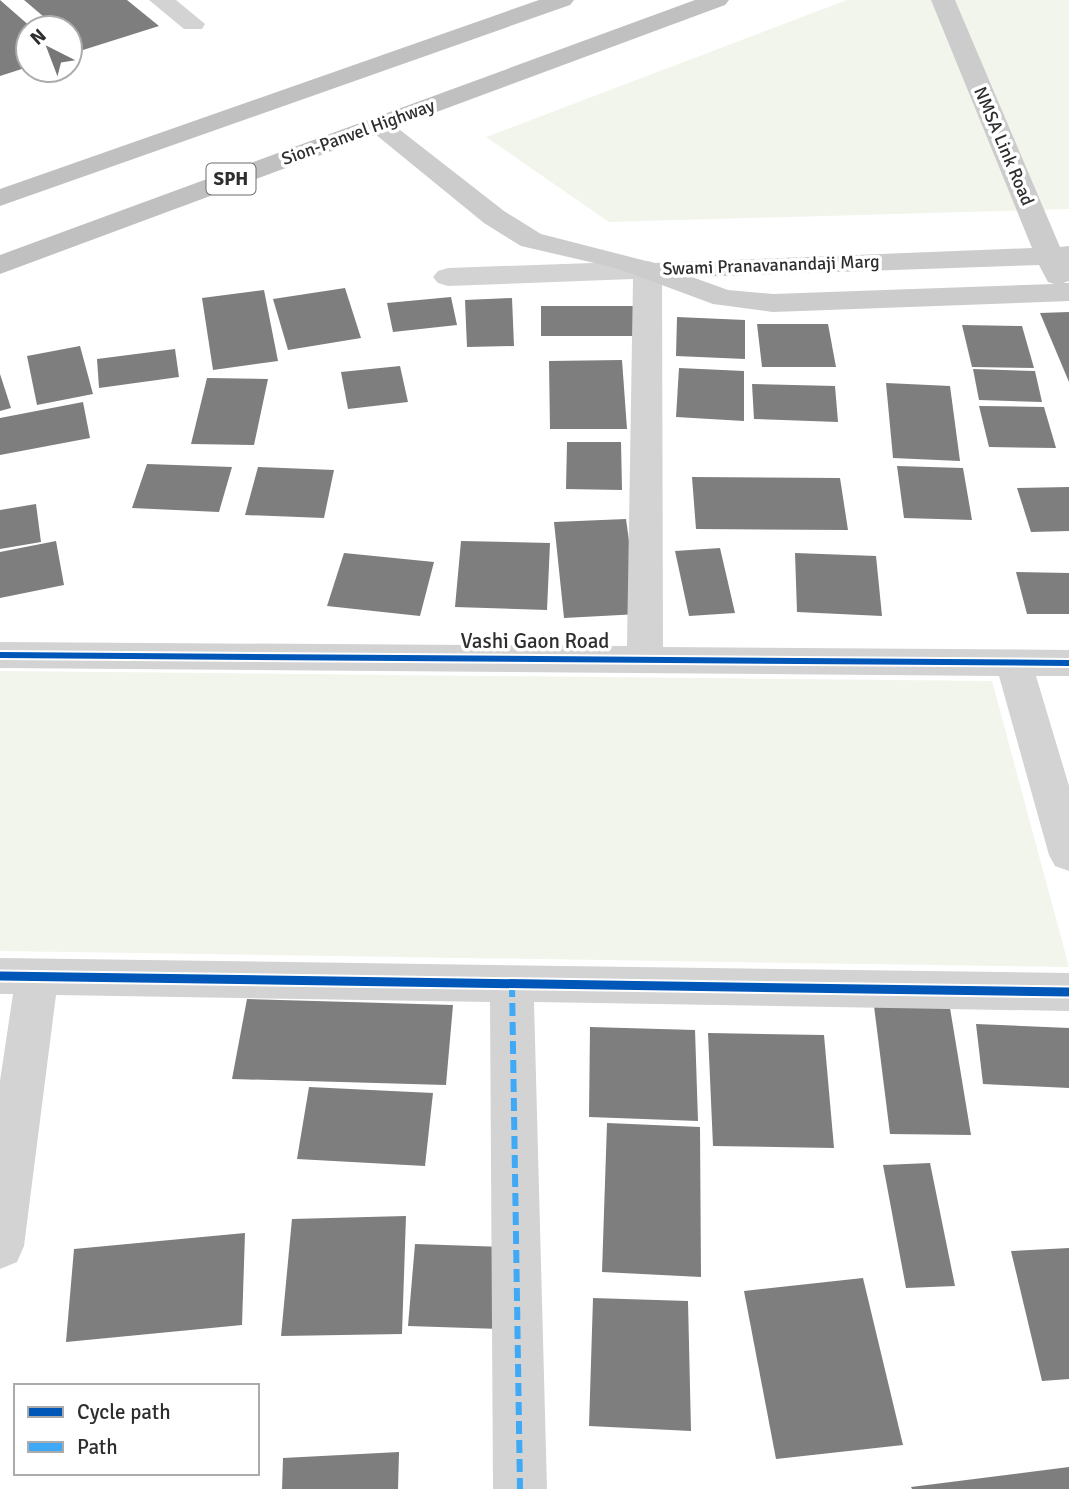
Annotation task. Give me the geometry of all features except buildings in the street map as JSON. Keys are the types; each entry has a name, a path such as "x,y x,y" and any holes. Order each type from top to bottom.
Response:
{"highway":[{"path":"0,198 562,0"},
{"name":"Sion-Panvel Highway","path":"0,265 717,0"}],"street":[{"path":"161,0 193,24"},
{"name":"NMSA Link Road","path":"943,0 1059,256 1067,292"},
{"path":"377,125 516,232 550,246 601,256 648,270"},
{"name":"Swami Pranavanandaji Marg","path":"648,270 1059,256"},
{"path":"448,277 648,270"},
{"path":"645,660 648,270"},
{"name":"Swami Pranavanandaji Marg","path":"648,270 709,294 755,302 1067,292"},
{"name":"Vashi Gaon Road","path":"0,655 1069,663"},
{"path":"1014,663 1069,855"},
{"path":"0,1245 18,976 1069,992"},
{"path":"512,985 520,1489"}],"shaded area":[{"path":"847,0 1069,0 1069,209 609,222 486,137"},
{"path":"0,671 992,681 1069,967 0,951"}],"marked path":[{"path":"512,984 520,1489"}],"cycle path":[{"path":"0,655 1069,663"},
{"path":"0,976 1069,992"}]}
